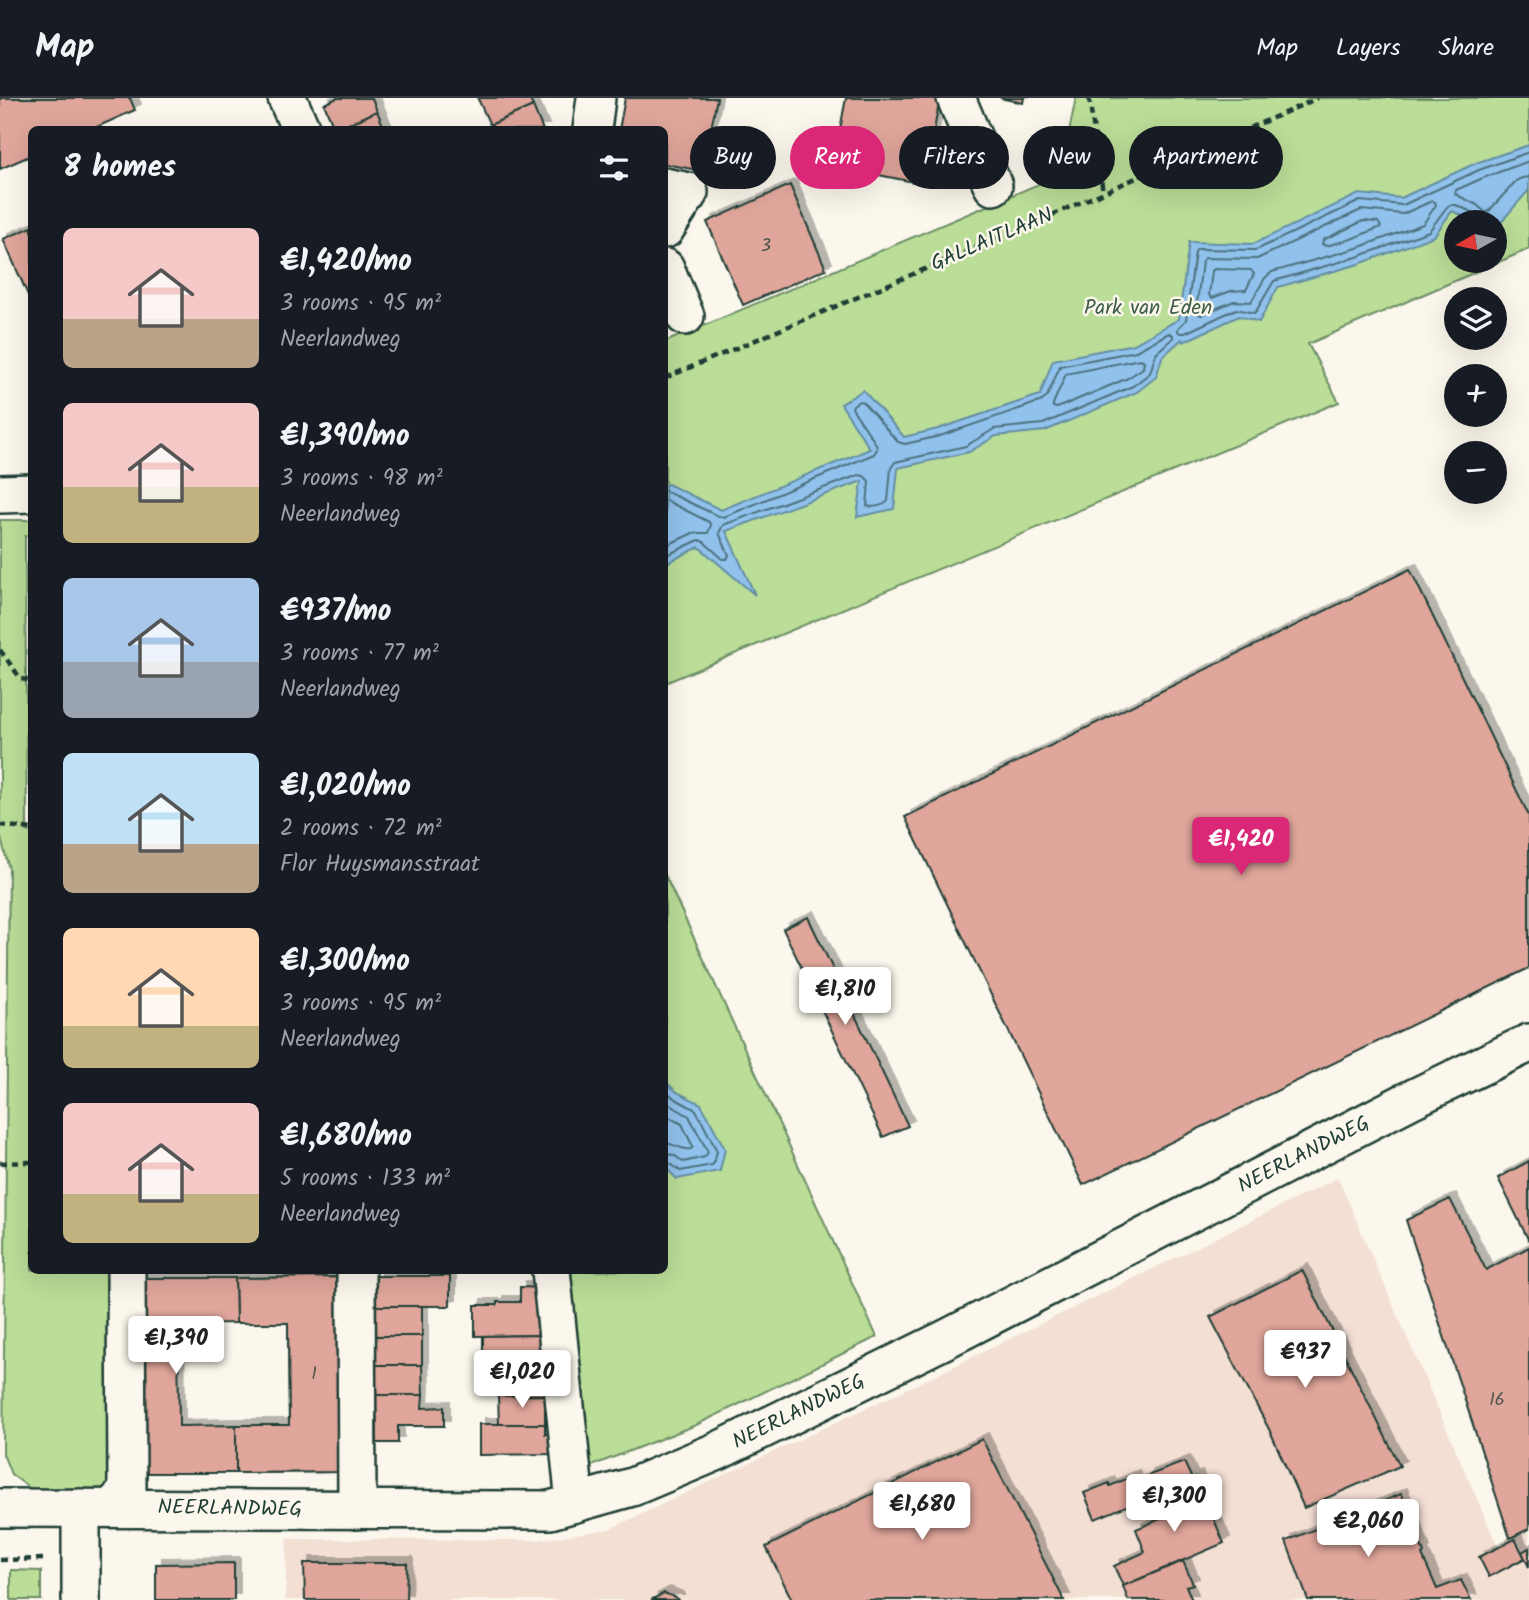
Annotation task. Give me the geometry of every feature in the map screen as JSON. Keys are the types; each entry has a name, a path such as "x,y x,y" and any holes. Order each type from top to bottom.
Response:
{"street":[{"path":"287,98 299,126"},
{"path":"592,126 596,98"},
{"path":"956,98 968,126"},
{"path":"668,219 677,189"},
{"path":"668,275 685,316"},
{"path":"0,494 28,493"},
{"name":"NEERLANDWEG","path":"0,1508 550,1510 632,1487 718,1451 946,1339 1410,1100 1529,1043"},
{"path":"81,1600 96,1508 127,1492 126,1274"},
{"path":"356,1274 357,1510"},
{"path":"551,1274 575,1503"}],"path":[{"path":"1090,98 1104,192"},
{"name":"GALLAITLAAN","path":"668,376 1104,192 1318,98"},
{"path":"0,650 21,680 28,681"},
{"path":"0,825 28,828"},
{"path":"0,1163 28,1162"}],"shaded area":[{"path":"1338,1178 1497,1545 1529,1530 1529,1600 285,1600 287,1539 537,1540 610,1529 930,1378"}],"green space":[{"name":"Park van Eden","path":"1076,98 1529,98 1529,249 1507,258 1507,210 1444,210 1444,273 1473,273 1308,344 1339,402 668,682 668,341 1027,189 1115,189 1115,126 1070,126"},
{"path":"0,520 28,520 28,536 25,536 28,1274 113,1274 114,1490 31,1489 11,1474 3,1454 9,869 0,834"},
{"path":"668,882 877,1337 696,1425 586,1468 566,1274 668,1274"},
{"path":"11,1570 41,1571 41,1600 11,1600"}],"water":[{"path":"1529,145 1529,190 1507,215 1507,210 1444,210 1444,222 1434,236 1359,264 1278,287 1259,322 1239,316 1183,342 1182,339 1162,357 1156,377 1137,392 1045,431 996,436 969,452 898,468 894,509 857,517 862,481 726,531 755,595 699,547 668,562 668,484 721,510 870,449 841,404 863,390 904,437 938,429 1040,395 1053,360 1134,344 1179,319 1189,242 1253,244 1359,194 1401,198 1476,163"},
{"path":"668,1084 677,1092 701,1104 725,1149 720,1171 677,1179 668,1170"}],"building":[{"path":"0,98 130,98 135,110 99,126 28,126 28,157 0,169"},
{"path":"337,98 372,98 377,111 344,126 333,126 324,104"},
{"path":"529,98 533,106 490,125 478,99"},
{"path":"625,98 717,98 712,126 690,126 690,169 668,165 668,126 620,126"},
{"path":"846,98 940,98 935,126 899,126 899,179 885,176 885,126 841,126"},
{"path":"1000,98 1024,98 1023,103"},
{"path":"533,106 541,126 490,126"},
{"path":"377,111 383,126 345,126"},
{"path":"790,185 826,269 743,305 707,222"},
{"path":"28,229 28,295 3,239"},
{"path":"1410,569 1529,816 1529,968 1083,1185 905,817"},
{"path":"808,917 908,1126 883,1137 783,929"},
{"path":"1529,1161 1529,1241 1498,1178"},
{"path":"1450,1199 1486,1270 1529,1247 1529,1529 1510,1538 1406,1220"},
{"path":"1302,1270 1400,1466 1304,1508 1271,1433 1210,1317"},
{"path":"376,1276 450,1276 450,1306 376,1306"},
{"path":"338,1277 340,1472 236,1473 236,1425 289,1425 288,1323 236,1323 235,1278"},
{"path":"338,1277 340,1472 236,1473 236,1425 289,1425 288,1323 236,1323 235,1278"},
{"path":"134,1278 235,1278 236,1323 178,1324 179,1426 236,1425 236,1473 135,1473"},
{"path":"520,1287 544,1288 544,1335 475,1336 475,1305 520,1302"},
{"path":"376,1306 422,1306 422,1336 376,1336"},
{"path":"544,1335 544,1365 483,1366 483,1336"},
{"path":"376,1336 422,1336 422,1365 376,1365"},
{"path":"376,1365 422,1365 423,1395 376,1395"},
{"path":"544,1365 545,1395 498,1396 498,1366"},
{"path":"376,1395 423,1395 422,1408 444,1407 444,1426 398,1426 398,1443 377,1443"},
{"path":"545,1395 545,1424 499,1424 498,1396"},
{"path":"479,1424 545,1424 545,1434 560,1434 560,1454 479,1455"},
{"path":"982,1439 1064,1600 792,1600 766,1547"},
{"path":"1184,1462 1192,1479 1095,1519 1084,1493 1133,1476 1136,1483"},
{"path":"1196,1477 1224,1543 1123,1586 1114,1566 1145,1552 1136,1529 1170,1515 1161,1492"},
{"path":"1401,1494 1437,1589 1461,1580 1471,1600 1308,1600 1286,1541"},
{"path":"1515,1539 1525,1558 1489,1577 1479,1557"},
{"path":"1529,1548 1529,1567 1522,1552"},
{"path":"1183,1561 1193,1584 1186,1586 1192,1600 1128,1600 1123,1586"},
{"path":"234,1563 234,1600 156,1600 156,1564"},
{"path":"304,1563 407,1563 406,1600 305,1600"},
{"path":"664,1593 677,1598 678,1600 651,1600"}]}
